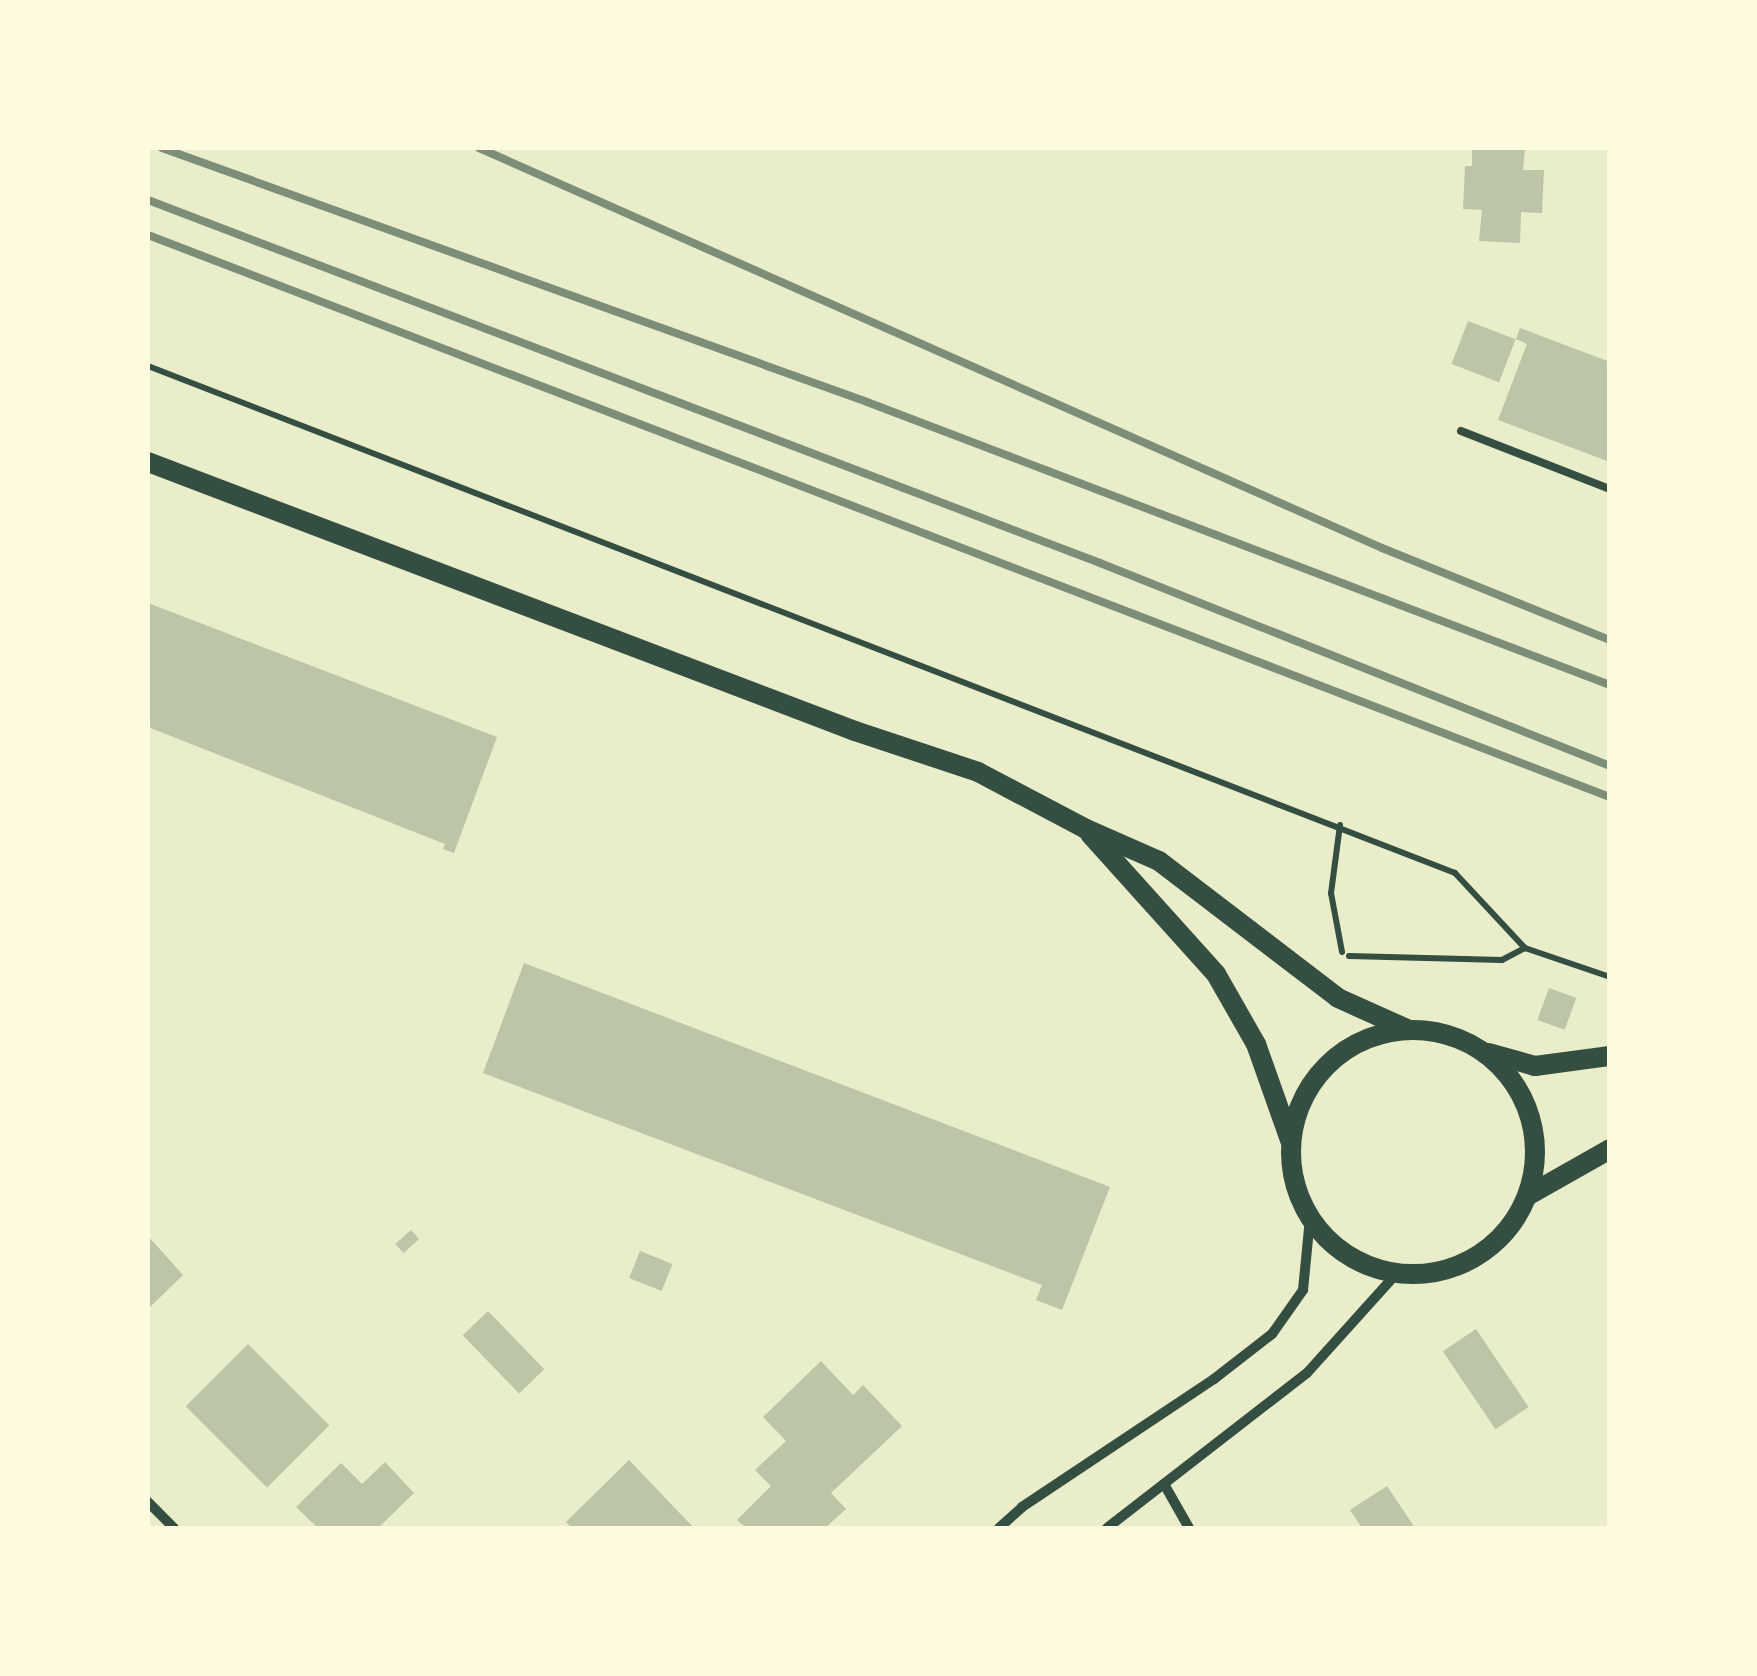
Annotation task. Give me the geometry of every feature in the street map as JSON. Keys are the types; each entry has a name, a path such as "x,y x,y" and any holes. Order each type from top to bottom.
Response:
{"main road":[{"path":"148,462 856,732 978,772 1086,829 1160,861 1338,998 1407,1028 1448,1034 1485,1052 1535,1066 1610,1056"},
{"path":"1086,829 1216,974 1256,1044 1290,1141 1293,1181 1310,1218 1348,1254 1398,1274 1438,1272 1476,1257 1507,1231 1527,1196 1535,1156 1530,1117 1513,1081 1485,1052"},
{"path":"1290,1141 1298,1106 1316,1076 1341,1052 1372,1036 1407,1028"},
{"path":"1527,1196 1610,1152"}],"street":[{"path":"1000,1528 1022,1507 1214,1380 1272,1334 1303,1290 1310,1218"},
{"path":"1107,1528 1307,1373 1398,1274"},
{"path":"1164,1484 1189,1528"},
{"path":"148,1502 174,1528"}],"lane":[{"path":"1462,432 1610,488"}],"path":[{"path":"148,366 1340,825 1455,873 1525,948 1610,977"},
{"path":"1340,825 1331,894 1343,956"}],"building":[{"path":"1472,148 1525,148 1523,170 1544,170 1542,213 1521,212 1520,243 1479,241 1482,210 1463,209 1465,166 1472,166"},
{"path":"1468,321 1516,339 1499,382 1452,364"},
{"path":"1520,328 1610,362 1610,462 1498,420 1527,344 1516,339"},
{"path":"148,603 497,737 454,853 443,849 445,844 148,727"},
{"path":"524,963 1110,1187 1062,1310 1036,1300 1042,1285 483,1073"},
{"path":"1549,988 1576,998 1565,1030 1537,1020"},
{"path":"411,1230 419,1239 403,1253 395,1244"},
{"path":"148,1236 183,1275 148,1309"},
{"path":"640,1251 672,1264 662,1291 629,1278"},
{"path":"488,1311 544,1369 519,1394 463,1335"},
{"path":"1476,1329 1529,1407 1495,1429 1443,1351"},
{"path":"248,1344 329,1425 267,1488 186,1406"},
{"path":"821,1361 853,1395 863,1385 902,1426 831,1493 846,1509 825,1528 746,1528 737,1520 771,1486 755,1470 786,1441 763,1417"},
{"path":"629,1460 694,1528 572,1528 566,1522"},
{"path":"385,1462 414,1493 378,1528 318,1528 296,1507 341,1463 362,1484"},
{"path":"1387,1486 1415,1528 1362,1528 1350,1510"}],"railway":[{"path":"162,148 867,402 1610,685"},
{"path":"479,148 1382,548 1610,640"},
{"path":"148,200 1100,563 1610,766"},
{"path":"148,235 1610,797"}]}
